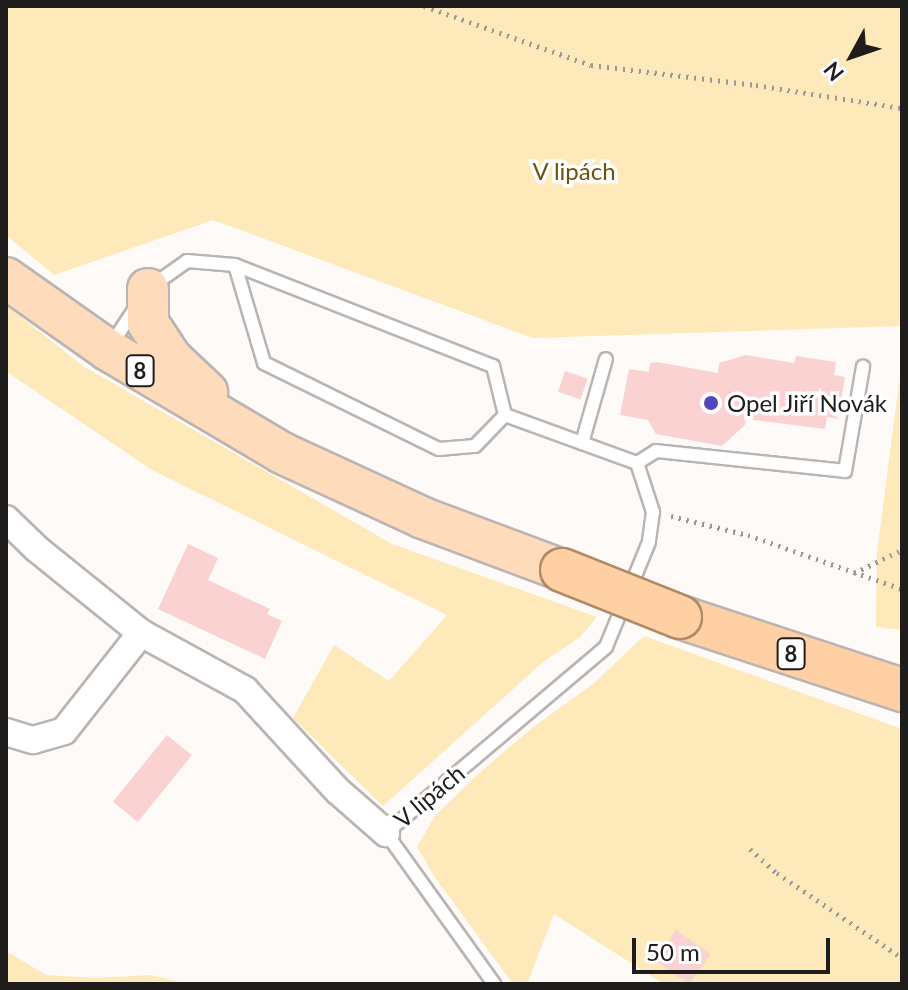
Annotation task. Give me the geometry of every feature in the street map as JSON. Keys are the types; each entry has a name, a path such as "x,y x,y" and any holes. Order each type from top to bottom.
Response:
{"highway":[{"name":"8","path":"562,570 682,609 902,690"},
{"path":"682,609 902,658"}],"main road":[{"name":"8","path":"6,278 108,350 282,453 423,518 562,570"},
{"path":"148,289 148,323 171,358 282,453"}],"street":[{"name":"V lipách","path":"6,519 37,549 141,633 245,690 338,791 386,833"},
{"path":"6,732 33,740 64,731 141,633"}],"lane":[{"path":"108,350 148,289 187,261 235,265 493,366 505,415"},
{"path":"235,265 264,363 439,449 475,446 505,415"},
{"path":"582,443 606,359"},
{"path":"637,463 656,451 845,471 863,367"},
{"path":"505,415 637,463"},
{"path":"637,463 653,512"},
{"name":"V lipách","path":"494,984 386,833 606,647 649,542 653,512"}],"path":[{"path":"424,6 591,65 756,85 902,108"},
{"path":"653,512 748,535 902,589"},
{"path":"854,573 902,550"},
{"path":"750,849 777,873 902,958"}],"green space":[{"name":"V lipách","path":"6,6 902,6 902,326 533,338 213,220 54,275 6,235"},
{"path":"6,305 83,366 392,544 597,617 580,637 543,662 383,806 293,718 334,645 389,681 447,615 152,470 10,374 6,371"},
{"path":"902,361 902,630 876,627 877,552"},
{"path":"644,636 902,729 902,984 664,984 554,914 527,984 513,984 434,876 417,847 435,816 476,776 532,728 593,684"},
{"path":"6,951 46,975 95,978 151,975 187,984 6,984"}],"building":[{"path":"746,355 794,363 796,356 836,362 834,375 845,377 838,419 827,417 825,429 746,419 745,425 722,446 656,434 648,420 620,415 629,369 649,372 650,363 657,362 718,373 719,363"},
{"path":"565,371 588,379 581,400 558,392"},
{"path":"188,544 218,558 208,580 270,609 267,614 282,621 265,659 158,609"},
{"path":"167,735 192,755 138,822 113,802"},
{"path":"676,930 710,954 689,984 655,960"}],"place":[{"name":"Opel Jiří Novák","path":"711,403"}]}
